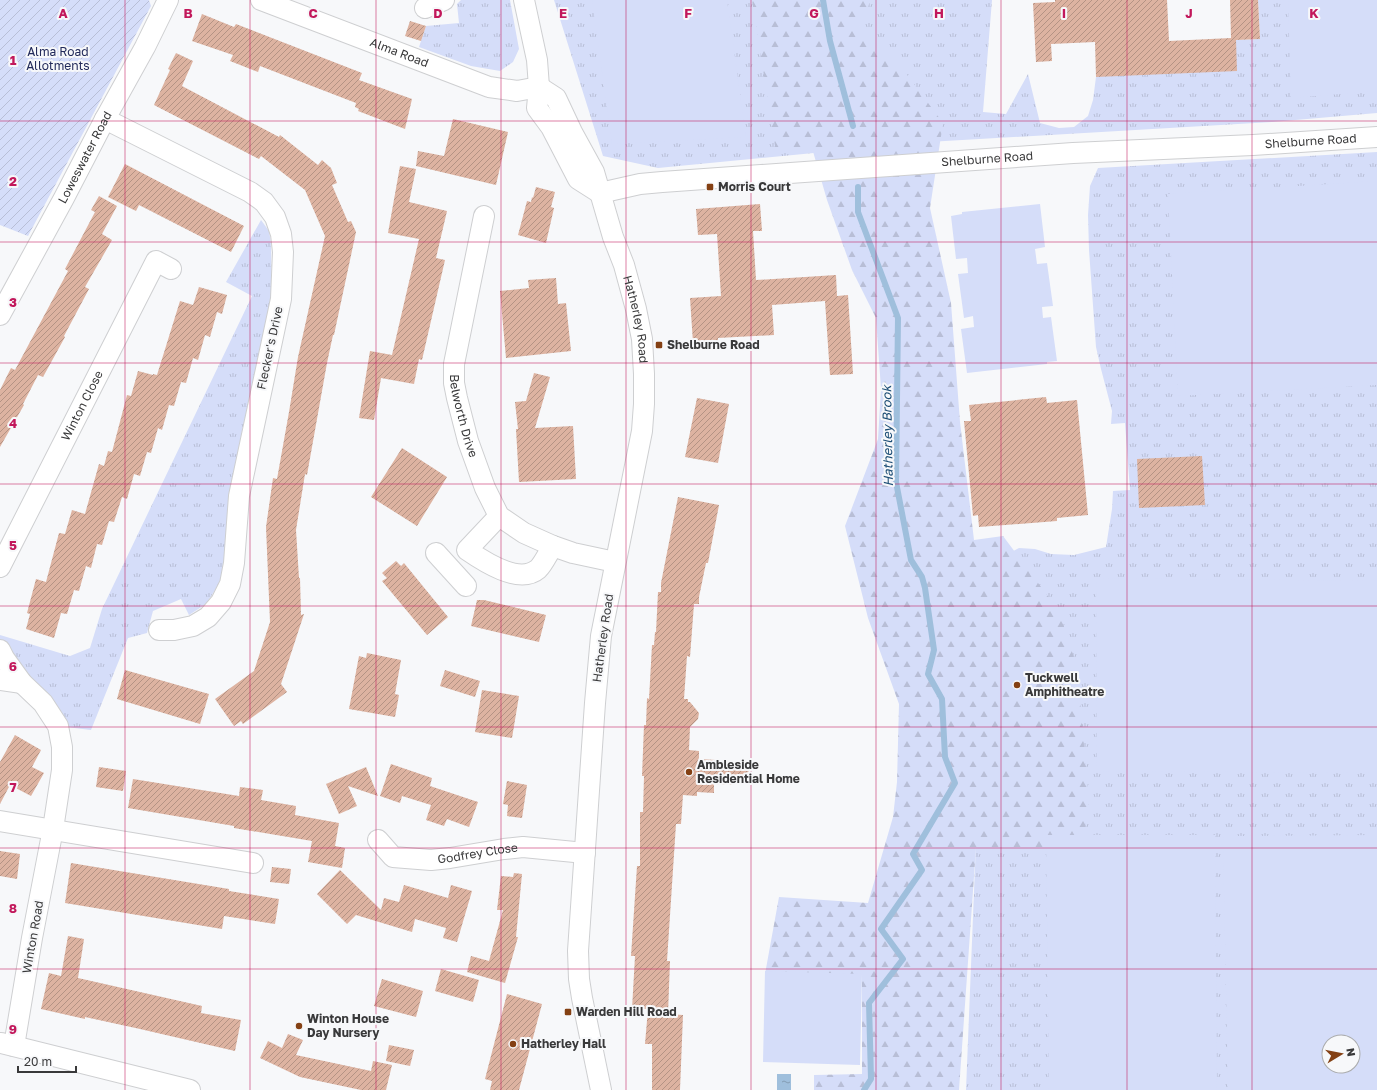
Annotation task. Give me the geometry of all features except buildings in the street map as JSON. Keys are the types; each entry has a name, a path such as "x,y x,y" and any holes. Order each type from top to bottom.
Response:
{"street":[{"name":"Loweswater Road","path":"0,315 145,47 168,0"},
{"name":"Alma Road","path":"261,0 304,8 489,87 517,91 539,87"},
{"path":"425,8 444,0"},
{"path":"524,0 536,60 539,87"},
{"name":"Hatherley Road","path":"539,87 556,98 572,132 594,172 613,236 624,264 642,339 644,374 642,431 601,636 578,951 579,979 584,1014 601,1090"},
{"name":"Flecker's Drive","path":"105,119 243,188 264,202 275,217 281,234 283,252 281,299 239,496 234,563 230,584 221,602 208,617 193,626 174,630 159,630"},
{"name":"Shelburne Road","path":"600,193 640,184 670,181 1073,153 1377,137"},
{"name":"Belworth Drive","path":"484,216 454,364 454,383 461,416 476,465 485,488 499,516 524,533 553,546 580,555 616,562"},
{"name":"Winton Close","path":"0,567 156,261 171,269"},
{"path":"449,568 499,516"},
{"path":"467,550 483,561 519,575 527,574 538,569 553,546"},
{"path":"436,553 466,586"},
{"path":"0,650 22,683 43,702 58,726 62,747 62,770 53,829"},
{"path":"0,680 22,683"},
{"path":"0,821 253,863"},
{"name":"Winton Road","path":"7,1044 23,995 32,938 53,829"},
{"name":"Godfrey Close","path":"378,840 393,857 431,860 523,847 585,853"},
{"path":"7,1044 190,1090"}],"green space":[{"name":"Alma Road Allotments","path":"0,0 149,0 151,6 28,236 0,225"},
{"path":"461,0 510,0 519,49 513,62 500,71 471,66 419,47 426,26 459,23 457,4"},
{"path":"554,0 992,0 983,112 1006,114 1028,74 1040,123 1059,128 1074,127 1088,116 1093,100 1096,77 1236,40 1260,39 1258,0 1377,0 1377,113 1272,122 928,142 658,168 603,156"},
{"path":"592,0 727,0 746,137 612,144"},
{"path":"752,0 871,0 857,29 896,60 943,123 930,208 951,303 960,422 974,540 1003,536 1059,611 1077,667 1089,801 1082,850 976,848 959,1090 814,1090 814,1075 862,1074 862,974 765,974 779,897 868,903 893,817 897,782 899,704 868,618 845,526 878,439 881,389 876,318 852,270 827,200 812,148 776,152"},
{"path":"1288,0 1377,0 1377,91 1291,98"},
{"path":"1377,152 1377,1090 966,1090 981,718 1006,555 1019,548 1035,549 1051,554 1074,555 1106,547 1112,509 1113,491 1130,490 1125,423 1111,424 1112,411 1096,347 1089,250 1088,215 1090,186 1098,168"},
{"path":"1377,181 1377,385 1178,396 1168,194"},
{"path":"1040,204 1045,247 1035,249 1037,264 1047,263 1053,306 1042,307 1043,318 1051,317 1057,361 1047,362 1047,364 967,373 961,329 974,327 973,316 964,318 958,274 968,273 967,258 956,259 951,216 962,214 962,212"},
{"path":"261,220 269,231 271,243 272,301 242,431 230,493 229,559 219,584 206,604 189,615 181,599 153,611 147,633 128,638 91,730 58,726 0,650 0,635 70,656 90,648 102,609 252,296 226,282"},
{"path":"1096,578 1377,581 1377,773 1097,771"},
{"path":"1046,835 1215,835 1217,1090 1049,1090"},
{"path":"1377,835 1377,1090 1228,1090 1223,836"},
{"path":"765,971 862,974 860,1065 763,1062"}],"water":[{"path":"777,1074 791,1074 791,1090 777,1090"}],"waterway":[{"name":"Hatherley Brook","path":"823,0 830,41 853,126"},
{"name":"Hatherley Brook","path":"858,187 858,212 898,318 896,482 911,560 922,577 925,588 934,650 928,674 942,699 945,757 955,783 913,854 922,870 881,929 903,959 869,1003 871,1079 864,1090"}],"place":[{"name":"Morris Court","path":"710,187"},
{"name":"Shelburne Road","path":"659,345"},
{"name":"Tuckwell Amphitheatre","path":"1017,685"},
{"name":"Ambleside Residential Home","path":"689,772"},
{"name":"Warden Hill Road","path":"568,1012"},
{"name":"Winton House Day Nursery","path":"299,1026"},
{"name":"Hatherley Hall","path":"513,1044"}]}
